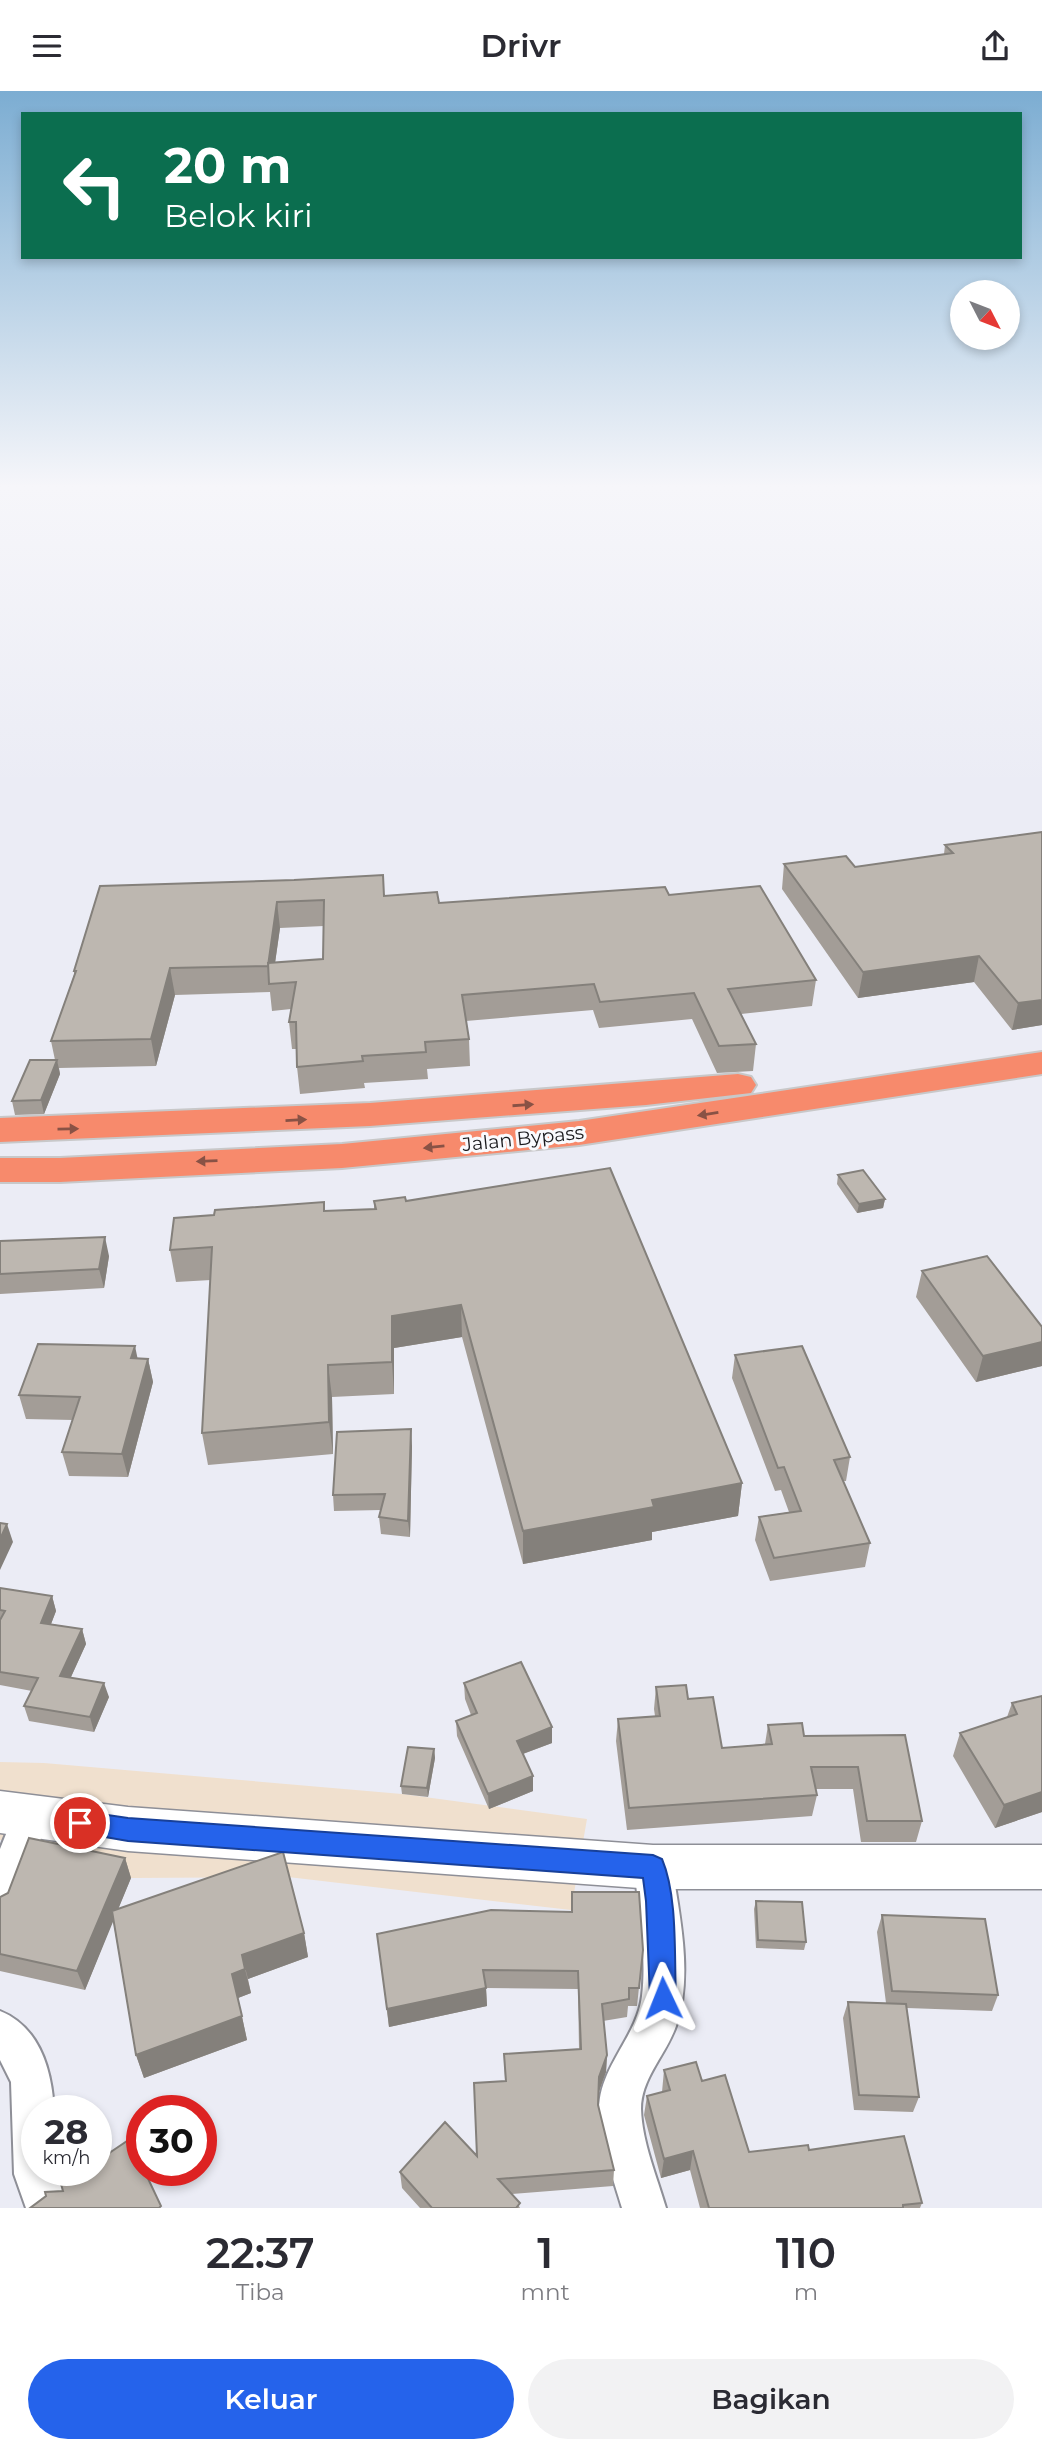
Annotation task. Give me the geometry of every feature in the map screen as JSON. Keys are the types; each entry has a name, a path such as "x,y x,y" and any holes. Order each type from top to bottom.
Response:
{"highway":[{"name":"Jalan Bypass","path":"0,1131 372,1116 608,1098 801,1079 1042,1043"},
{"name":"Jalan Bypass","path":"0,1170 60,1170 342,1156 579,1133 1042,1063"}],"street":[{"path":"0,1899 16,1814 128,1829 653,1867 1042,1867"},
{"path":"644,2208 620,2111 622,2085 656,2026 663,1998 659,1901 653,1867"},
{"path":"0,2031 19,2050 32,2082 36,2174 48,2208"}],"shaded area":[{"path":"0,1762 44,1763 402,1794 587,1819 571,1910 288,1877 131,1878 52,1861 13,1842 0,1840"}],"building":[{"path":"1042,832 1042,1000 1018,1003 979,956 863,972 784,864 846,856 855,867 953,853 945,845"},
{"path":"383,875 384,896 437,892 439,903 665,887 669,895 760,886 816,980 728,989 756,1044 719,1046 694,993 600,1002 594,984 462,995 469,1039 425,1042 426,1052 362,1056 363,1061 297,1067 296,1022 289,1022 296,982 269,984 268,965 170,968 151,1039 51,1041 76,971 100,886","holes":["324,900 323,959 268,963 277,902"]},
{"path":"30,1060 57,1060 41,1100 12,1101"},
{"path":"610,1168 742,1483 652,1500 654,1507 523,1531 461,1305 392,1316 392,1362 328,1365 329,1422 202,1433 212,1247 170,1250 174,1218 214,1215 215,1210 324,1202 324,1211 376,1209 374,1201 405,1197 406,1201"},
{"path":"863,1170 885,1199 859,1204 838,1175"},
{"path":"105,1237 99,1269 0,1274 0,1241"},
{"path":"987,1256 1042,1327 1042,1342 983,1356 922,1271"},
{"path":"38,1344 135,1346 131,1358 148,1359 122,1454 62,1452 80,1397 19,1395"},
{"path":"802,1346 850,1457 834,1460 870,1543 774,1558 759,1517 801,1511 784,1467 778,1468 735,1355"},
{"path":"411,1429 408,1521 379,1517 385,1494 333,1495 337,1432"},
{"path":"0,1523 7,1524 0,1539"},
{"path":"0,1588 52,1596 41,1623 82,1629 60,1676 104,1683 90,1717 24,1706 38,1678 0,1672 0,1620 5,1611 0,1610"},
{"path":"521,1662 552,1727 517,1741 533,1776 488,1794 456,1721 477,1713 464,1683"},
{"path":"686,1685 688,1699 713,1697 722,1748 772,1744 768,1725 802,1723 804,1736 905,1735 922,1821 867,1821 858,1767 811,1767 817,1795 629,1808 618,1719 660,1716 656,1687"},
{"path":"1042,1696 1042,1792 1004,1805 960,1733 1017,1714 1012,1703"},
{"path":"408,1747 434,1749 427,1788 401,1786"},
{"path":"29,1838 125,1858 77,1971 0,1954 0,1897 8,1893"},
{"path":"283,1852 304,1933 242,1955 245,1969 232,1974 242,2016 136,2055 112,1911"},
{"path":"572,1892 639,1892 643,1950 639,1988 629,1988 629,1999 602,2004 607,2055 599,2077 598,2105 614,2170 498,2179 520,2203 516,2208 432,2208 400,2172 445,2122 477,2156 474,2083 506,2081 504,2054 581,2049 578,1971 483,1970 486,1988 387,2009 377,1934 491,1910 572,1912"},
{"path":"756,1901 802,1902 806,1942 758,1940"},
{"path":"882,1915 985,1919 998,1995 892,1991"},
{"path":"848,2002 906,2004 919,2097 859,2095"},
{"path":"696,2062 702,2081 725,2075 749,2152 808,2145 809,2150 904,2136 922,2203 903,2205 903,2208 709,2208 693,2151 664,2159 647,2096 670,2090 664,2070"},
{"path":"126,2142 126,2186 152,2186 161,2206 159,2208 30,2208 46,2196 45,2192 63,2191 62,2186 112,2186 112,2151"}],"route":[{"path":"80,1823 128,1829 653,1867 659,1901 663,1998"}]}
